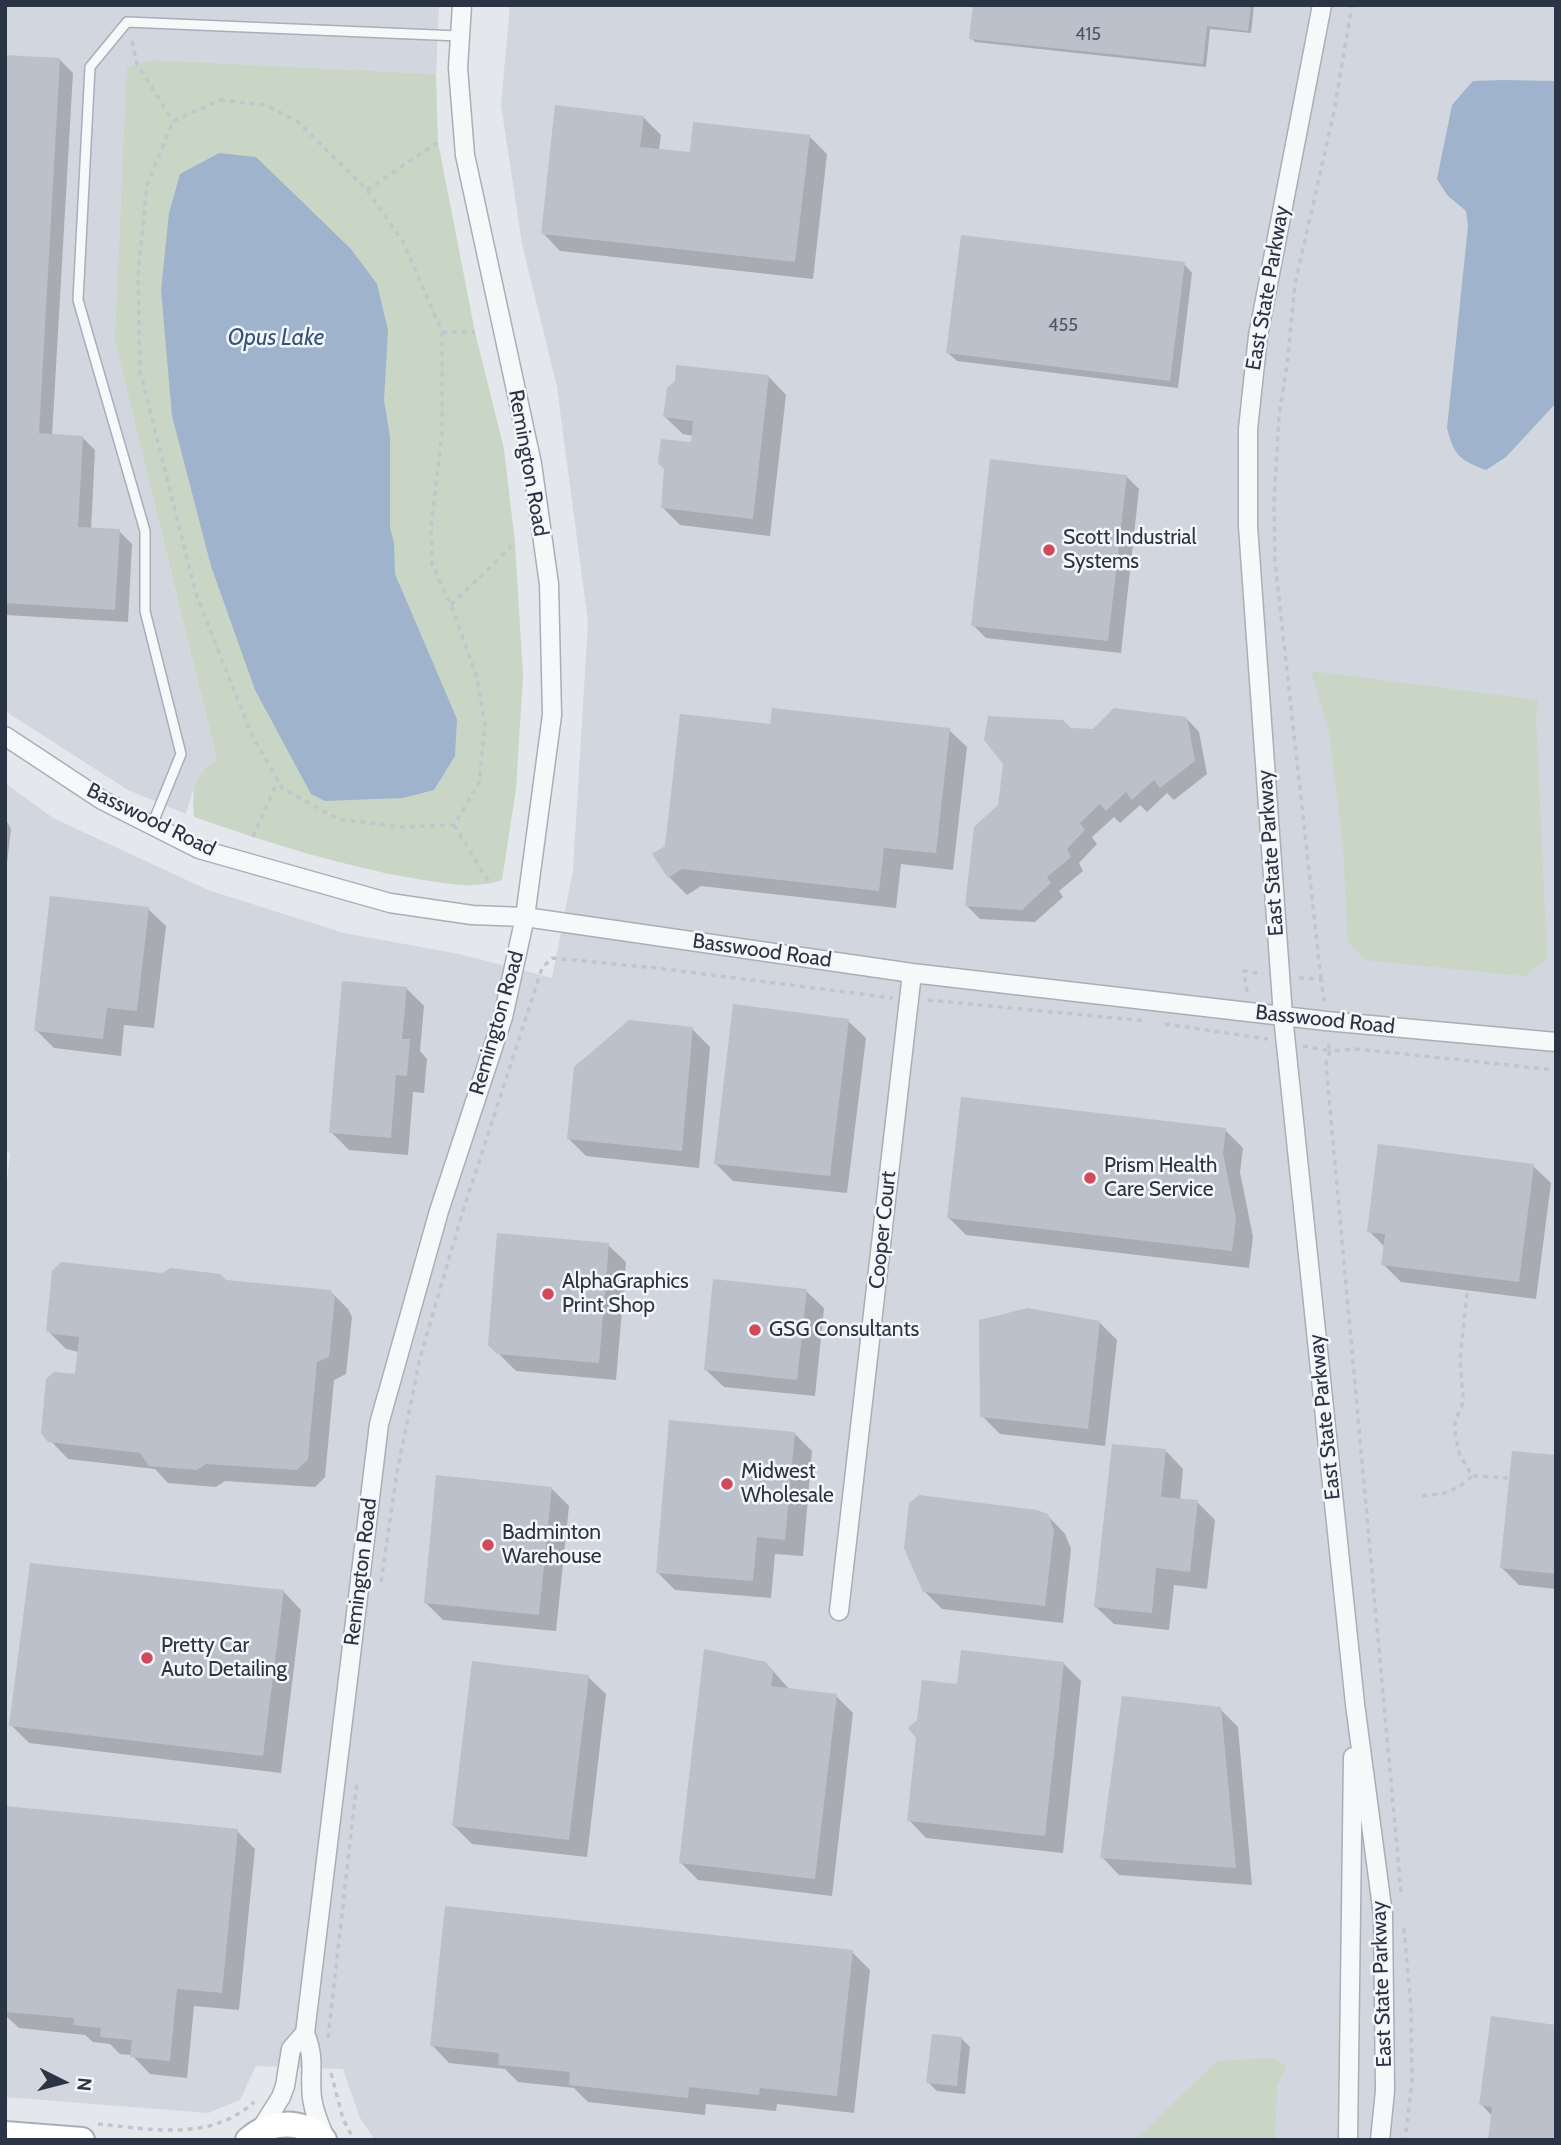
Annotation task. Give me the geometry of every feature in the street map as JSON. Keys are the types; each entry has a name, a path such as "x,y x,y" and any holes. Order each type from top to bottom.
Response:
{"street":[{"name":"Remington Road","path":"325,2140 314,2109 313,2052 305,2033 379,1424 439,1211 503,1017 525,917 552,715 549,584 532,464 464,155 458,68 462,5"},
{"name":"East State Parkway","path":"1322,5 1258,336 1248,429 1248,526 1283,1016 1355,1704 1383,1914 1385,2091 1380,2140"},
{"name":"Basswood Road","path":"5,736 102,800 199,849 390,903 472,915 525,917 912,973 1283,1016 1556,1042"},
{"name":"Cooper Court","path":"839,1611 912,973"},
{"name":"East State Parkway","path":"1348,2140 1350,1835 1355,1704"},
{"name":"Remington Road","path":"250,2136 285,2088 291,2049 305,2033"},
{"path":"250,2136 276,2125 295,2125 313,2131 325,2140"},
{"path":"5,2134 82,2140"}],"lane":[{"path":"152,825 181,754 145,611 145,531 78,300 90,67 127,22 459,36"}],"path":[{"path":"1321,979 1275,562 1273,503 1279,416 1295,284 1334,112 1352,5"},
{"path":"127,22 137,64 173,121"},
{"path":"220,100 266,105 299,122 367,190 403,242 442,332 442,433 431,529 432,564 452,605 477,677 485,725 479,783 454,825 401,827 338,819 282,788 251,733 197,594 140,371 138,275 147,185 173,121 220,100"},
{"path":"367,190 438,142"},
{"path":"442,332 475,332"},
{"path":"452,605 515,543"},
{"path":"253,837 278,780"},
{"path":"454,825 491,884"},
{"path":"380,1590 397,1472 420,1358 450,1253 522,1027 542,968 552,958"},
{"path":"1402,1898 1326,1064 1330,1051 1356,1049 1556,1070"},
{"path":"1467,1293 1460,1362 1464,1395 1455,1421 1455,1432 1459,1453 1472,1476"},
{"path":"1422,1496 1458,1489 1472,1476 1509,1478"},
{"path":"328,2047 358,1774"},
{"path":"1404,1923 1411,2008 1412,2081 1405,2140"},
{"path":"330,2065 343,2119 354,2140"},
{"path":"161,2130 196,2130 210,2126 243,2112 257,2099"}],"shaded area":[{"path":"5,5 439,5 436,74 154,60 115,342 217,762 192,793 186,814 128,790 5,711"},
{"path":"510,5 1556,5 1556,2140 375,2140 360,2118 343,2069 256,2066 240,2100 208,2113 5,2097 5,1202 10,1153 5,1152 5,783 53,818 208,890 344,933 459,954 552,978 573,870 588,622 557,387 522,244 501,105"}],"green space":[{"path":"154,60 436,74 438,142 475,332 504,449 515,543 523,676 516,789 502,880 481,885 460,885 388,874 304,852 194,817 196,784 203,772 217,761 115,342 127,67"},
{"path":"1311,671 1538,700 1536,718 1547,959 1525,976 1365,960 1348,941 1343,847 1329,732"},
{"path":"1275,2058 1286,2067 1277,2086 1275,2140 1135,2140 1217,2061"}],"water":[{"path":"1473,81 1556,81 1556,403 1506,457 1486,470 1459,456 1452,445 1447,428 1468,226 1466,211 1447,195 1437,179 1452,105"},
{"name":"Opus Lake","path":"219,153 256,157 351,249 377,284 388,330 384,400 390,437 390,528 394,543 395,574 457,719 455,756 434,790 403,798 325,801 311,794 255,690 211,566 172,416 161,290 169,213 180,174"}],"building":[{"path":"973,5 1251,5 1248,31 1207,26 1203,64 969,39"},
{"path":"5,55 60,58 39,433 83,436 78,527 120,529 115,610 5,603"},
{"path":"555,105 644,116 640,147 690,152 693,122 810,135 795,262 541,234"},
{"path":"961,235 1185,262 1170,381 946,353"},
{"path":"676,365 769,375 753,519 661,508 664,469 658,463 661,439 691,442 693,421 663,417 667,388 675,381"},
{"name":"Scott Industrial Systems","path":"990,459 1127,475 1108,641 971,626"},
{"path":"772,708 950,728 936,853 884,848 879,891 682,869 668,878 652,854 665,846 680,714 770,724"},
{"path":"1114,708 1187,717 1195,761 1160,788 1154,780 1132,800 1126,792 1106,811 1100,804 1080,823 1085,830 1067,849 1071,857 1047,877 1051,883 1022,910 965,906 974,827 998,805 1003,764 984,740 988,716 1063,720 1071,728 1093,729"},
{"path":"50,896 149,907 137,1011 107,1008 103,1039 34,1031"},
{"path":"342,981 407,987 402,1039 410,1039 407,1076 396,1075 391,1138 329,1133"},
{"path":"733,1004 849,1019 830,1176 714,1164"},
{"path":"629,1020 693,1027 682,1151 567,1139 574,1067"},
{"name":"Prism Health Care Service","path":"961,1097 1226,1128 1223,1153 1236,1219 1232,1251 947,1218"},
{"path":"1378,1144 1534,1164 1519,1282 1381,1265 1385,1234 1367,1232"},
{"name":"AlphaGraphics Print Shop","path":"497,1233 609,1243 599,1363 497,1354 488,1345"},
{"path":"61,1262 162,1273 171,1268 220,1274 226,1280 331,1290 335,1298 329,1357 317,1362 308,1459 297,1470 206,1464 197,1470 149,1466 140,1453 48,1442 41,1433 46,1379 54,1372 75,1374 79,1337 46,1331 52,1271"},
{"name":"GSG Consultants","path":"713,1279 807,1289 797,1380 704,1370"},
{"path":"1028,1308 1100,1321 1088,1429 980,1417 979,1320"},
{"name":"Midwest Wholesale","path":"669,1420 795,1432 785,1540 757,1537 753,1581 656,1573"},
{"path":"1112,1444 1166,1449 1161,1497 1198,1500 1190,1572 1156,1568 1152,1613 1094,1607"},
{"path":"1512,1451 1556,1455 1556,1574 1500,1568"},
{"name":"Badminton Warehouse","path":"436,1475 552,1487 539,1615 424,1603"},
{"path":"919,1495 1037,1510 1048,1514 1054,1530 1045,1606 923,1592 904,1548 909,1503"},
{"name":"Pretty Car Auto Detailing","path":"30,1563 284,1590 263,1756 9,1726"},
{"path":"704,1649 766,1662 773,1672 771,1686 837,1694 815,1879 679,1863"},
{"path":"961,1650 1064,1662 1045,1836 907,1821 916,1738 908,1728 917,1720 922,1680 957,1684"},
{"path":"472,1661 589,1675 569,1840 452,1826"},
{"path":"1122,1696 1221,1707 1236,1868 1100,1858"},
{"path":"5,1806 238,1829 222,1993 177,1989 170,2061 130,2057 132,2040 100,2037 101,2028 73,2025 74,2018 5,2012"},
{"path":"445,1906 853,1950 837,2096 760,2088 759,2095 689,2087 688,2098 569,2085 570,2072 498,2065 499,2053 430,2046"},
{"path":"1491,2016 1556,2025 1556,2140 1488,2140 1492,2107 1479,2105"},
{"path":"932,2034 962,2037 957,2086 926,2083"}],"place":[{"name":"Scott Industrial Systems","path":"1049,550"},
{"name":"Prism Health Care Service","path":"1090,1178"},
{"name":"AlphaGraphics Print Shop","path":"548,1294"},
{"name":"GSG Consultants","path":"755,1330"},
{"name":"Midwest Wholesale","path":"727,1484"},
{"name":"Badminton Warehouse","path":"488,1545"},
{"name":"Pretty Car Auto Detailing","path":"147,1658"}]}
